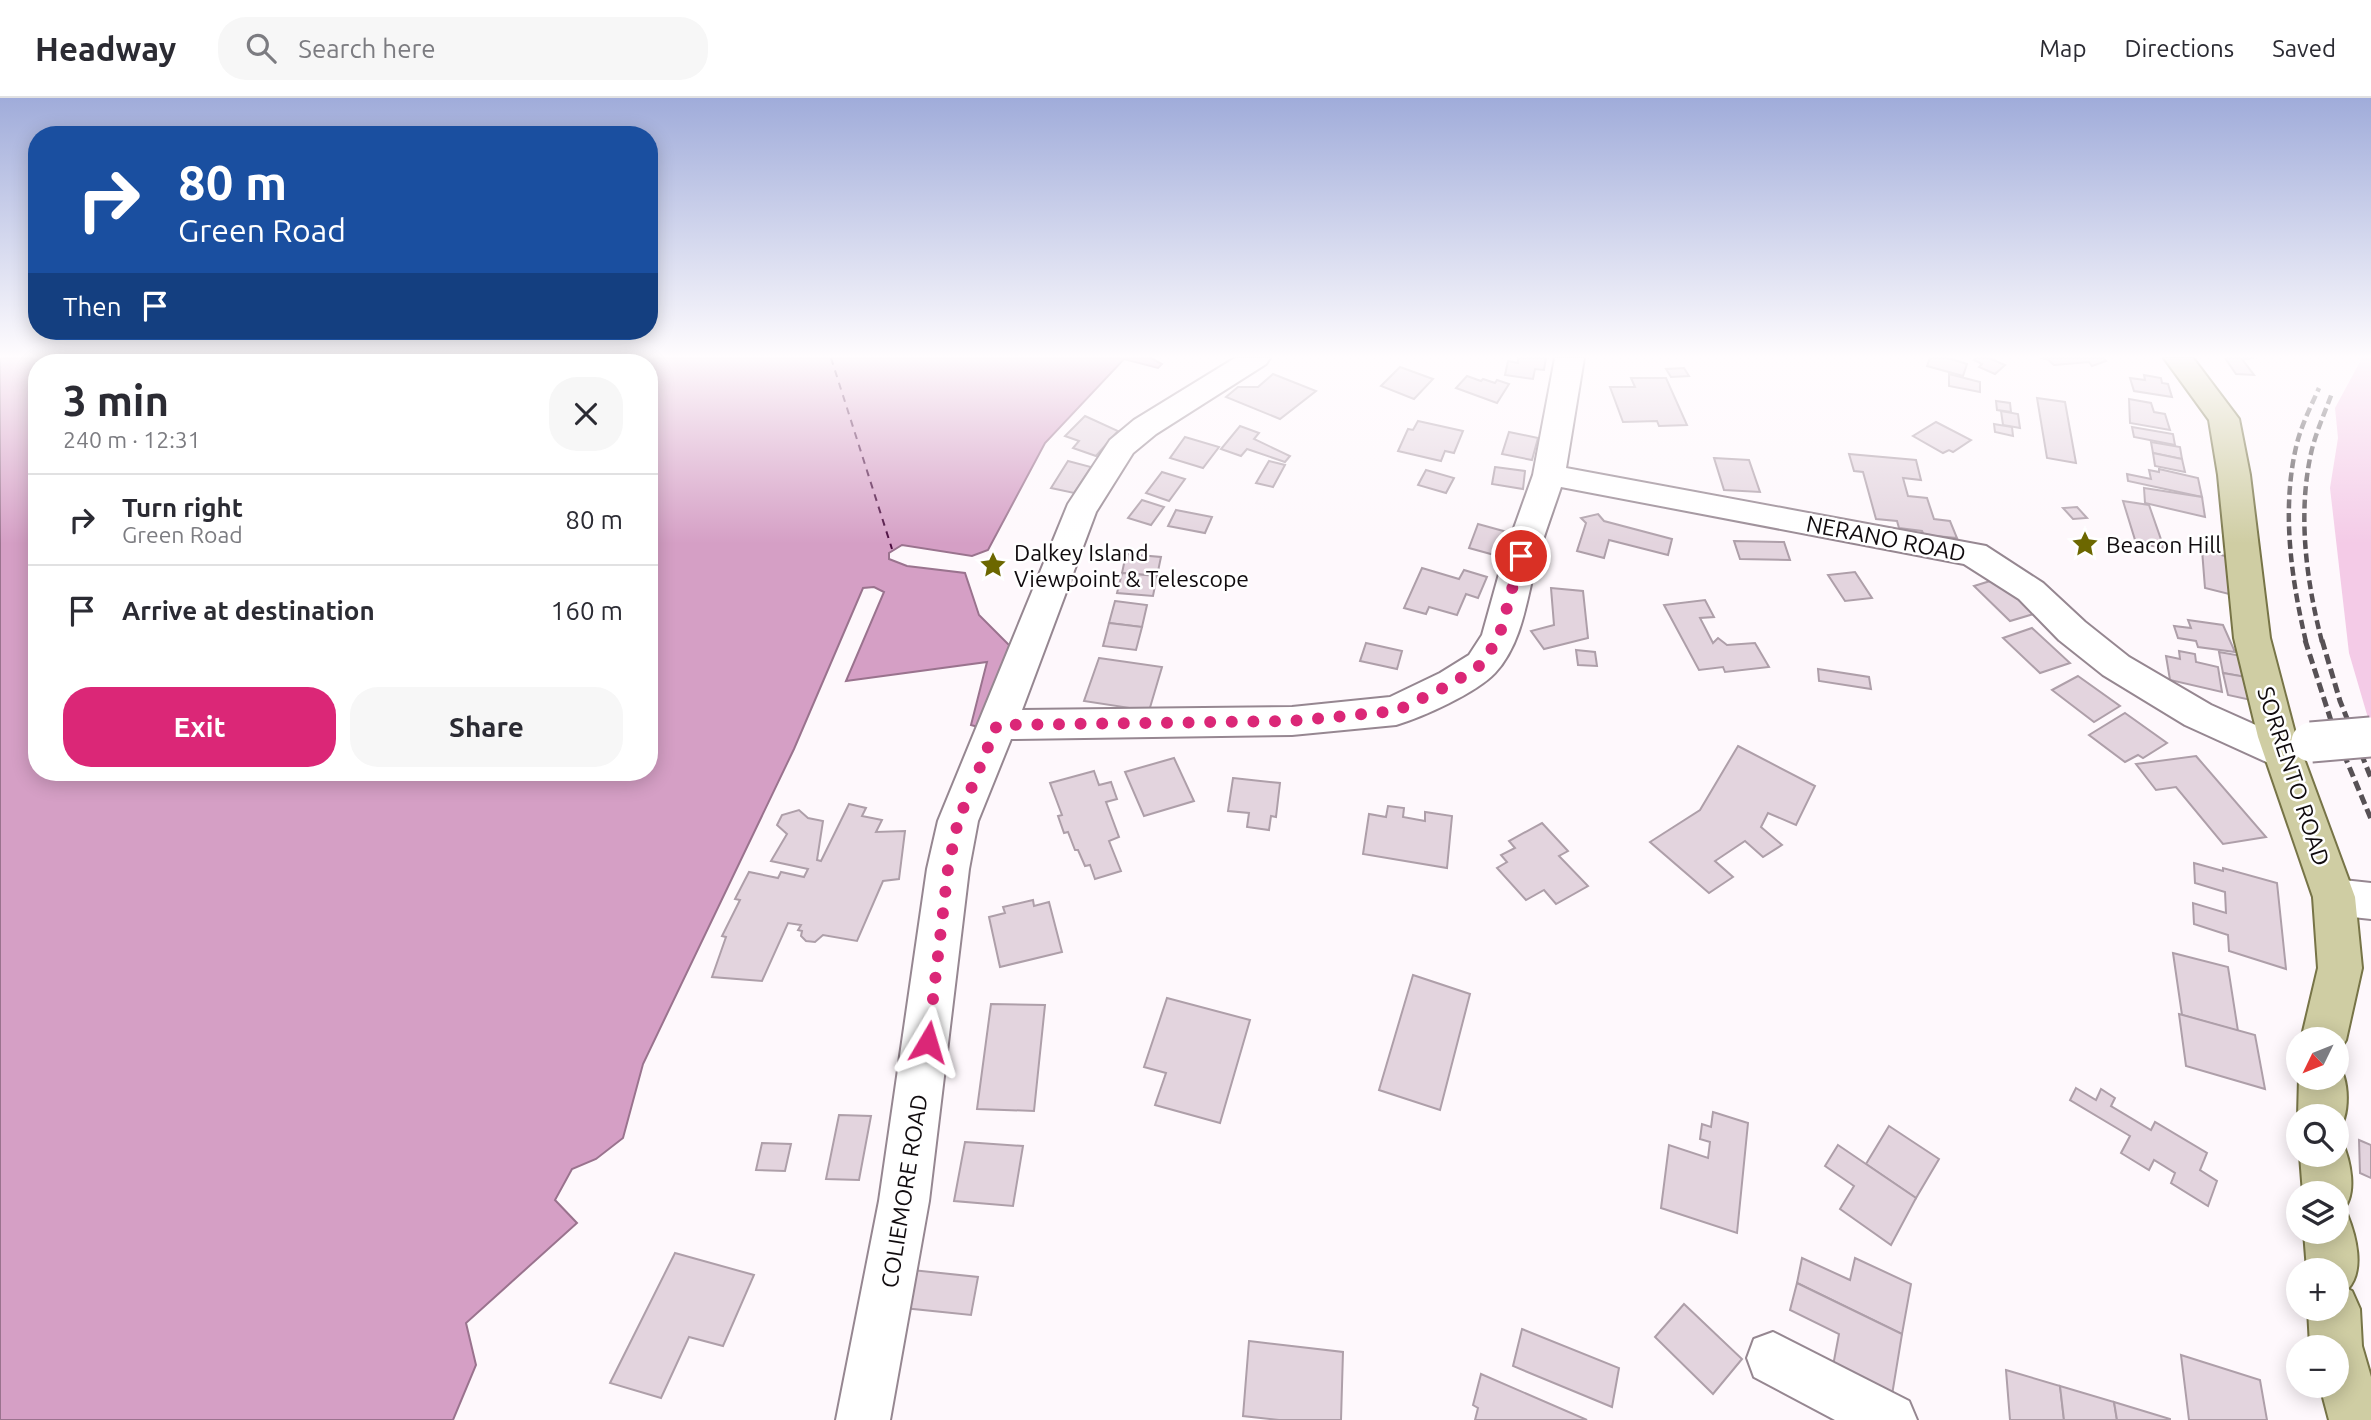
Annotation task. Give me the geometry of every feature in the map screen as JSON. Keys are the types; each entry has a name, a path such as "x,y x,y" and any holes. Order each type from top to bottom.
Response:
{"main road":[{"name":"SORRENTO ROAD","path":"2224,420 2234,474 2252,638 2291,744 2358,900 2326,1027"},
{"path":"2335,1321 2336,1346 2356,1420"}],"street":[{"name":"COLIEMORE ROAD","path":"863,1420 904,1201 948,869 958,821 1080,512 1121,447 1157,420"},
{"path":"997,725 1292,721 1396,711 1453,683 1482,664 1499,637 1521,556 1549,475 1559,420"},
{"name":"NERANO ROAD","path":"1549,475 1974,554 2031,591 2072,631 2116,666 2198,715 2291,744"},
{"path":"2291,744 2371,737"},
{"path":"1773,1358 1890,1420"}],"shaded area":[{"path":"0,420 28,420 28,781 658,781 658,420 1067,420 1045,443 988,550 972,556 902,545 889,553 889,559 907,566 965,573 979,615 1011,647 978,727 971,725 987,662 846,681 884,592 874,587 863,588 794,749 643,1064 623,1138 596,1159 572,1169 555,1200 577,1223 466,1323 476,1365 453,1420 0,1420"},
{"path":"2336,420 2371,420 2371,718 2368,718 2349,653 2330,488 2338,438"}],"building":[{"path":"1081,420 1093,420 1118,431 1096,456 1073,448 1079,441 1065,436"},
{"path":"1622,420 1685,420 1687,425 1659,426 1657,421 1623,422"},
{"path":"2002,420 2019,420 2020,428 2003,425"},
{"path":"2041,420 2068,420 2076,463 2047,458"},
{"path":"2130,420 2167,420 2170,430 2130,423"},
{"path":"1418,421 1463,431 1454,453 1445,451 1441,461 1398,451 1408,429 1413,430"},
{"path":"1936,422 1971,440 1953,452 1949,450 1943,453 1913,436"},
{"path":"1994,424 2012,427 2013,436 1995,432"},
{"path":"1240,426 1259,433 1254,439 1290,456 1285,462 1247,449 1241,456 1221,449"},
{"path":"2132,427 2173,434 2175,445 2134,437"},
{"path":"1509,432 1538,438 1532,460 1502,454"},
{"path":"1185,437 1219,447 1203,468 1170,458"},
{"path":"2151,442 2180,447 2182,459 2153,453"},
{"path":"2153,453 2182,459 2185,472 2155,466"},
{"path":"1849,454 1916,460 1921,480 1903,478 1908,496 1927,498 1934,519 1950,521 1957,538 1924,535 1922,531 1899,528 1897,521 1876,519 1863,472 1854,471"},
{"path":"1714,458 1749,460 1760,492 1724,490"},
{"path":"1068,461 1091,467 1074,493 1051,488"},
{"path":"1269,461 1285,465 1273,487 1256,483"},
{"path":"1495,467 1525,471 1523,489 1492,484"},
{"path":"2159,469 2198,478 2202,497 2128,481 2127,474 2151,479 2149,470 2159,472"},
{"path":"1426,470 1454,478 1446,493 1418,485"},
{"path":"1162,472 1185,479 1169,501 1146,493"},
{"path":"2144,488 2202,497 2205,517 2145,503"},
{"path":"1142,500 1164,507 1151,525 1128,518"},
{"path":"2123,501 2149,505 2164,548 2136,543"},
{"path":"2077,507 2087,518 2073,519 2063,508"},
{"path":"1176,510 1212,517 1205,533 1168,526"},
{"path":"1598,514 1604,521 1672,539 1668,555 1609,540 1604,558 1577,551 1586,523 1581,518"},
{"path":"1478,524 1507,532 1498,556 1469,548"},
{"path":"1734,541 1784,542 1790,560 1740,559"},
{"path":"2202,550 2229,557 2233,595 2205,588"},
{"path":"1126,554 1161,557 1157,576 1122,573"},
{"path":"1422,568 1459,579 1464,570 1487,577 1478,598 1466,594 1457,615 1429,607 1426,614 1404,608"},
{"path":"1855,572 1872,598 1845,601 1828,575"},
{"path":"1122,573 1157,576 1153,596 1117,593"},
{"path":"2000,578 2037,613 2010,621 1974,586"},
{"path":"1551,588 1583,591 1588,638 1544,649 1531,631 1554,625"},
{"path":"1705,600 1714,617 1700,618 1713,643 1718,638 1727,645 1755,643 1769,667 1725,672 1723,667 1699,670 1664,605"},
{"path":"1115,601 1147,605 1142,627 1109,623"},
{"path":"2188,620 2223,625 2235,652 2198,647 2196,641 2178,638 2174,626 2191,628"},
{"path":"1109,623 1142,627 1136,650 1103,646"},
{"path":"2032,628 2070,663 2040,673 2003,638"},
{"path":"1366,643 1402,651 1397,669 1360,661"},
{"path":"1576,650 1595,652 1597,666 1578,665"},
{"path":"2179,651 2195,654 2196,662 2218,667 2222,692 2170,680 2166,656 2180,659"},
{"path":"2219,652 2242,656 2246,677 2223,673"},
{"path":"1099,658 1162,667 1149,711 1084,701"},
{"path":"1818,669 1869,677 1871,689 1819,681"},
{"path":"2223,673 2246,677 2251,700 2228,695"},
{"path":"2078,676 2120,706 2094,722 2052,690"},
{"path":"2125,713 2167,743 2143,758 2138,755 2125,762 2089,735"},
{"path":"1738,746 1815,786 1796,825 1768,813 1761,827 1782,845 1763,857 1745,841 1715,861 1733,877 1709,893 1650,842 1700,810"},
{"path":"2196,756 2266,837 2223,844 2176,787 2156,790 2136,764"},
{"path":"1174,758 1194,801 1144,816 1125,772"},
{"path":"1094,771 1099,785 1111,782 1117,799 1106,802 1119,837 1109,841 1121,871 1095,879 1090,865 1085,866 1078,850 1075,850 1068,832 1064,833 1058,816 1062,815 1050,783"},
{"path":"1233,778 1280,783 1276,817 1271,816 1269,830 1247,827 1249,813 1228,811"},
{"path":"849,804 866,808 862,816 882,820 876,832 905,831 899,879 883,881 857,941 823,935 815,942 806,941 801,936 802,931 798,930 801,925 788,923 762,981 712,977 726,937 722,936 740,900 735,899 749,872 778,878 781,872 804,877 808,869 771,861 787,834 777,825 782,815 799,810 808,818 823,821 817,860 821,861"},
{"path":"1388,806 1404,808 1403,817 1425,821 1425,812 1452,816 1447,868 1363,854 1369,814 1386,817"},
{"path":"1542,823 1568,851 1559,856 1588,886 1556,904 1544,890 1526,900 1497,868 1507,862 1501,855 1515,848 1509,841"},
{"path":"2194,863 2277,883 2286,969 2229,951 2228,935 2194,924 2193,903 2226,913 2225,892 2195,883"},
{"path":"1033,900 1034,906 1049,902 1062,952 1000,967 989,917 1005,913 1003,907"},
{"path":"2173,953 2228,967 2238,1031 2182,1015"},
{"path":"1413,975 1470,994 1440,1110 1379,1090"},
{"path":"1167,998 1250,1020 1220,1123 1155,1105 1166,1073 1144,1067"},
{"path":"991,1004 1045,1005 1034,1111 977,1109"},
{"path":"2179,1014 2255,1035 2265,1089 2186,1066"},
{"path":"2076,1088 2096,1100 2101,1089 2115,1098 2111,1106 2151,1130 2155,1122 2207,1153 2200,1170 2217,1181 2208,1206 2171,1183 2175,1173 2154,1160 2149,1170 2121,1153 2130,1136 2070,1100"},
{"path":"1713,1112 1748,1123 1737,1233 1661,1208 1669,1145 1708,1158 1710,1142 1700,1139 1702,1124 1711,1127"},
{"path":"839,1115 871,1116 859,1180 826,1179"},
{"path":"1889,1126 1939,1159 1916,1198 1866,1164"},
{"path":"2359,1140 2371,1145 2371,1178 2360,1173"},
{"path":"965,1142 1023,1146 1013,1206 954,1201"},
{"path":"762,1143 791,1144 785,1171 756,1170"},
{"path":"1838,1145 1916,1198 1891,1245 1840,1209 1854,1186 1825,1166"},
{"path":"675,1253 754,1275 723,1346 689,1337 661,1398 610,1383"},
{"path":"1802,1258 1850,1280 1855,1258 1911,1284 1902,1334 1797,1283"},
{"path":"912,1270 978,1277 971,1315 904,1308"},
{"path":"1797,1283 1902,1334 1892,1395 1833,1366 1839,1334 1790,1310"},
{"path":"1684,1304 1742,1359 1713,1394 1655,1337"},
{"path":"1522,1329 1619,1368 1612,1407 1513,1366"},
{"path":"1249,1341 1343,1352 1341,1420 1279,1420 1243,1416"},
{"path":"2181,1355 2260,1380 2267,1420 2189,1420"},
{"path":"2006,1370 2060,1386 2064,1420 2010,1420"},
{"path":"1481,1374 1587,1420 1475,1420 1478,1408 1473,1405"},
{"path":"2060,1386 2114,1402 2117,1420 2064,1420"},
{"path":"2114,1402 2170,1419 2170,1420 2117,1420"}],"ferry route":[{"path":"851,420 892,549"}],"railway":[{"path":"2305,420 2292,468 2289,518 2292,568 2306,642"},
{"path":"2322,420 2307,473 2304,521 2308,570 2322,642"},
{"path":"2305,640 2335,733 2371,819"},
{"path":"2322,640 2340,701 2371,778"}],"place":[{"name":"Beacon Hill","path":"2085,544"},
{"name":"Dalkey Island Viewpoint & Telescope","path":"993,565"}],"route":[{"path":"928,1042 948,869 958,821 997,725 1292,721 1396,711 1453,683 1482,664 1499,637 1521,556"}]}
